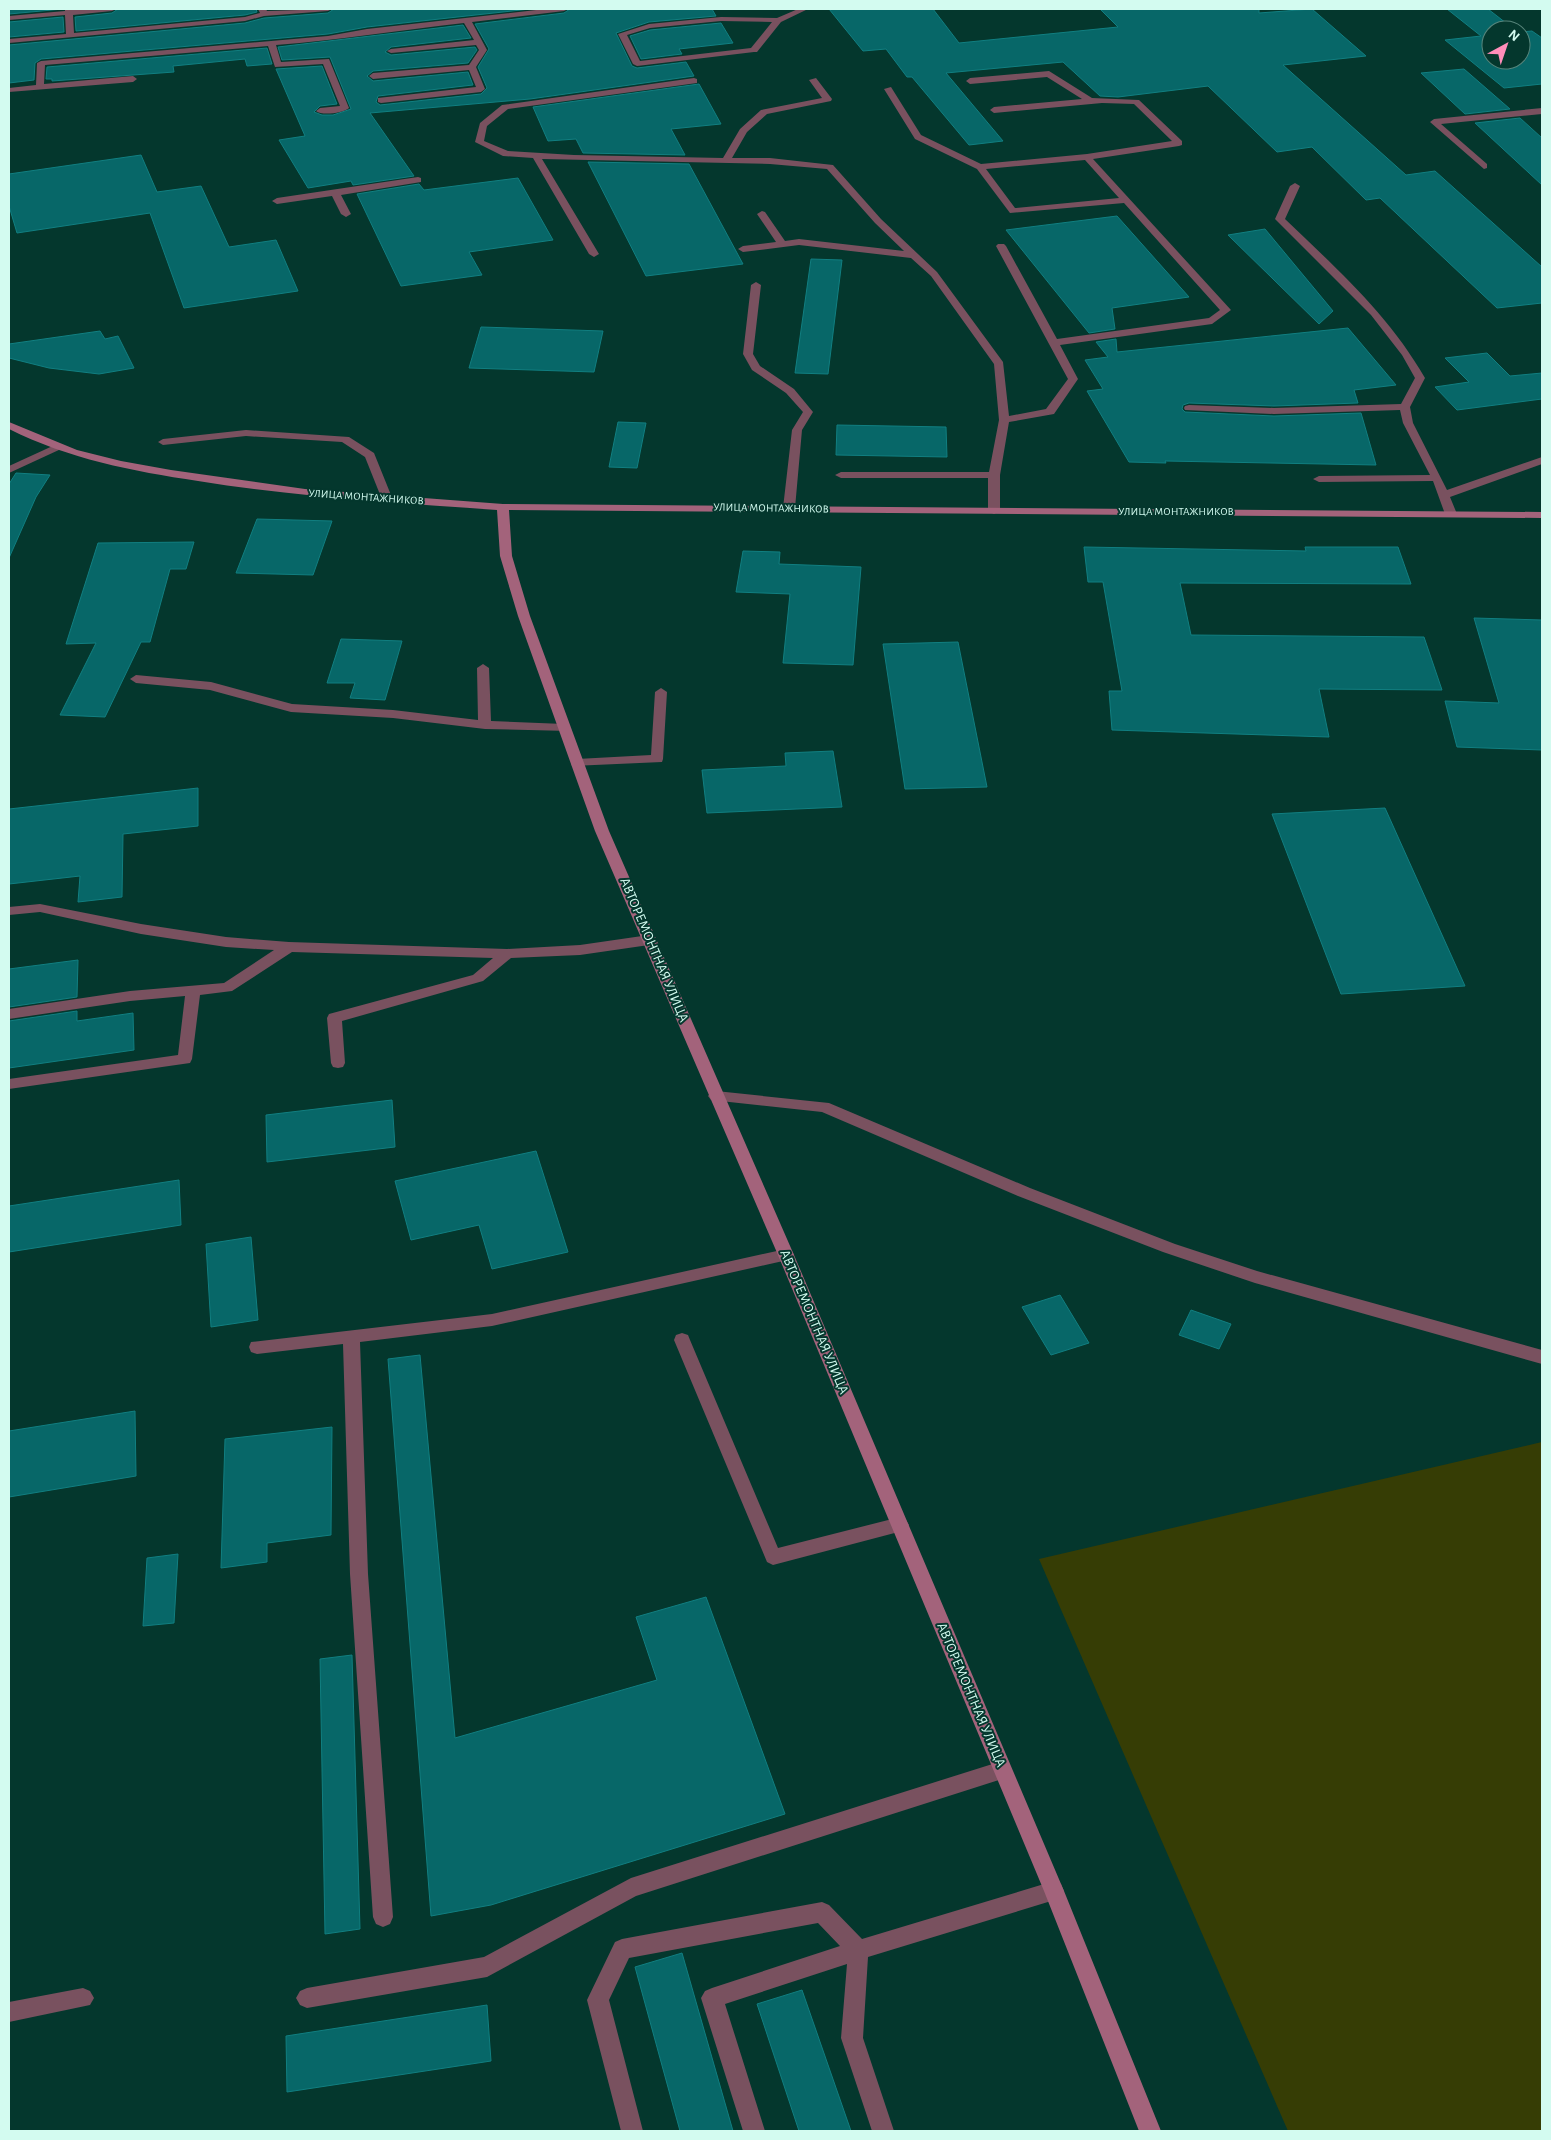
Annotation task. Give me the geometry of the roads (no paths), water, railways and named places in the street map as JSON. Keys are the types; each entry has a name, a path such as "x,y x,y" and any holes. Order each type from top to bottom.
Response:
{"main road":[{"name":"УЛИЦА МОНТАЖНИКОВ","path":"9,425 57,447 136,468 247,487 388,500 504,507 1542,515"},
{"name":"АВТОРЕМОНТНАЯ УЛИЦА","path":"504,507 503,532 506,556 524,616 602,831 786,1255 900,1525 1054,1891 1150,2131"}],"lane":[{"path":"9,18 69,11 112,9"},
{"path":"9,41 245,19 263,11 328,9"},
{"path":"40,87 41,63 328,38 367,31 564,9"},
{"path":"778,20 754,50 636,64 622,34 649,26 712,20 778,20 804,9"},
{"path":"69,11 70,36"},
{"path":"467,20 483,50 472,67"},
{"path":"391,51 480,42"},
{"path":"271,43 278,65 326,60 345,108 320,111"},
{"path":"373,76 472,67"},
{"path":"381,100 481,89 472,67"},
{"path":"970,81 1049,74 1090,101"},
{"path":"9,90 133,79"},
{"path":"726,160 743,131 764,112 828,99 813,80"},
{"path":"694,81 505,107 484,124 478,142 506,154 770,161 830,167 878,221 934,274 999,364 1004,420 994,475 994,511"},
{"path":"888,89 918,137 980,167 1013,210 1126,200"},
{"path":"980,167 1088,157 1179,143 1136,102 1102,100 994,110"},
{"path":"1484,166 1434,122 1542,111"},
{"path":"536,156 594,254"},
{"path":"1053,343 1212,321 1226,310 1088,157"},
{"path":"277,201 418,180"},
{"path":"1295,186 1280,219 1371,306 1408,354 1420,378 1405,407 1408,423 1437,478 1451,514"},
{"path":"334,193 346,214"},
{"path":"762,214 782,244"},
{"path":"743,249 799,242 914,255"},
{"path":"1001,246 1073,379 1050,412 1004,420"},
{"path":"756,286 748,354 756,368 790,390 808,412 797,430 789,508"},
{"path":"1189,408 1274,411 1405,407"},
{"path":"163,442 246,433 345,439 370,455 388,500"},
{"path":"9,470 57,447"},
{"path":"1444,495 1542,460"},
{"path":"842,475 994,475"},
{"path":"1319,479 1437,478"},
{"path":"483,668 484,725"},
{"path":"136,679 211,686 291,708 393,714 484,725 564,728"},
{"path":"577,763 657,759 661,692"},
{"path":"9,911 40,908 179,935 226,942 289,947 507,954 580,950 650,940"},
{"path":"9,1014 130,996 227,988 289,947"},
{"path":"338,1063 334,1018 478,978 507,954"},
{"path":"9,1084 186,1059 193,991"},
{"path":"716,1096 824,1106 1024,1192 1169,1248 1255,1277 1542,1357"},
{"path":"257,1347 492,1320 786,1255"},
{"path":"351,1336 358,1574 383,1917"},
{"path":"682,1340 773,1557 900,1525"},
{"path":"307,1998 487,1967 631,1888 1002,1770"},
{"path":"754,2131 712,1998 858,1950 1054,1891"},
{"path":"632,2131 598,2000 622,1949 822,1912 858,1950 852,2038 883,2131"},
{"path":"9,2012 83,1998"}]}
